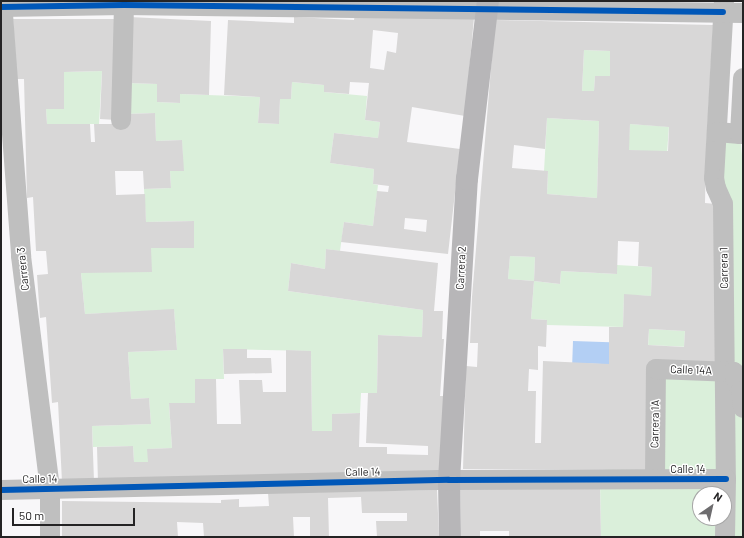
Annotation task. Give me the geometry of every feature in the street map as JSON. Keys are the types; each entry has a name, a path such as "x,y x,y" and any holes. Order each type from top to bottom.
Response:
{"main road":[{"name":"Carrera 2","path":"450,537 449,480 467,179 488,5"}],"street":[{"path":"2,5 124,6 309,4 723,6 743,13"},
{"name":"Carrera 3","path":"2,5 21,256 50,489 50,537"},
{"path":"121,120 124,6"},
{"name":"Carrera 1","path":"723,6 714,178 716,188 723,204 726,371 725,537"},
{"path":"717,132 740,134 743,78"},
{"name":"Calle 14A","path":"656,369 726,371"},
{"name":"Carrera 1A","path":"655,479 656,369"},
{"path":"726,371 734,372 741,391 743,408"},
{"name":"Calle 14","path":"1,490 449,480 726,478"}],"green space":[{"path":"584,50 610,51 610,76 595,76 594,91 582,91"},
{"path":"102,71 99,124 47,124 46,109 64,109 64,72"},
{"path":"292,82 324,85 324,92 367,96 365,120 380,122 378,138 334,133 330,163 374,169 373,184 378,185 373,226 344,222 340,251 326,249 325,269 291,263 288,291 423,310 422,337 378,335 377,393 361,393 360,413 332,414 332,431 312,431 311,351 223,349 224,379 195,379 195,403 169,404 172,448 148,449 148,462 134,462 133,446 93,447 92,426 151,424 149,398 131,399 128,352 177,350 174,310 85,314 81,273 151,248 194,248 194,221 146,222 144,189 171,188 170,171 183,170 182,140 156,141 155,113 126,114 128,83 157,84 157,102 180,103 180,94 260,97 258,123 279,124 280,99 291,99"},
{"path":"547,118 599,121 597,198 547,194 548,171 544,171"},
{"path":"630,124 669,127 667,153 628,150"},
{"path":"717,132 740,134 743,166 743,537 601,537 600,480 656,369 725,371"},
{"path":"510,256 535,257 534,281 508,279"},
{"path":"617,265 652,267 651,296 624,295 623,327 547,325 547,320 531,319 534,281 560,284 561,271 617,274"},
{"path":"649,329 685,331 684,347 648,345"}],"water":[{"path":"573,341 610,342 609,364 572,363"}],"building":[{"path":"355,14 474,17 465,116 412,107 407,142 460,149 448,254 341,242 344,222 373,226 377,191 388,192 389,186 373,184 374,169 330,163 334,133 378,138 380,122 365,120 369,83 350,82 349,94 324,92 324,85 292,82 291,99 280,99 279,124 258,123 260,97 224,95 228,20 294,23 294,17 354,20","holes":["373,30 398,33 396,53 387,51 384,70 370,68","405,218 427,220 426,232 404,229"]},
{"path":"129,17 211,21 209,95 180,94 180,103 157,102 157,84 128,83"},
{"path":"13,19 119,19 117,120 100,119 102,71 64,72 64,109 46,109 47,124 90,124 91,142 95,142 94,124 127,124 126,114 155,113 156,141 182,140 184,171 170,171 171,188 144,189 143,171 115,171 116,195 145,194 146,222 194,221 194,248 151,248 152,272 81,273 85,314 174,309 177,350 128,352 131,399 149,398 151,424 92,426 94,481 62,482 58,402 52,403 46,317 40,318 37,275 48,274 46,251 36,251 33,197 27,198 24,79 17,79"},
{"path":"495,20 713,25 706,153 705,203 716,204 717,368 652,364 650,470 463,469 466,366 477,367 478,343 470,343 472,297","holes":["584,50 610,51 610,76 595,76 594,91 582,91","547,118 599,121 597,198 547,194 548,171 512,168 514,145 545,149","630,124 669,127 668,151 629,150","618,241 639,242 638,266 652,267 651,296 624,294 623,327 609,327 609,364 543,361 541,443 535,443 536,391 528,391 529,369 538,370 538,346 546,347 547,320 531,319 534,281 560,284 561,271 617,274","510,256 535,257 534,281 508,279","649,329 685,331 684,347 648,345"]},
{"path":"326,249 438,263 434,311 443,311 442,339 444,339 440,396 445,396 443,476 98,483 97,447 133,446 134,462 148,462 147,449 172,448 169,403 195,403 195,379 216,379 217,424 241,424 239,380 262,380 263,392 286,392 286,350 311,351 312,431 332,431 332,414 360,413 359,447 387,447 387,454 428,455 428,446 366,443 368,393 377,393 378,335 422,337 423,310 288,291 291,263 325,269"},
{"path":"223,349 247,349 247,358 271,358 272,373 224,374"},
{"path":"460,488 600,488 601,537 509,537 509,531 480,531 480,537 461,537"},
{"path":"437,490 439,537 377,537 376,521 407,521 407,513 362,513 361,497 328,498 329,537 310,537 310,517 293,517 294,537 204,537 203,523 177,522 178,537 62,537 62,501 221,503 221,500 239,499 239,507 269,506 268,493"}],"cycle path":[{"path":"1,7 124,5 723,12"},
{"path":"1,490 449,480 726,479"}]}
